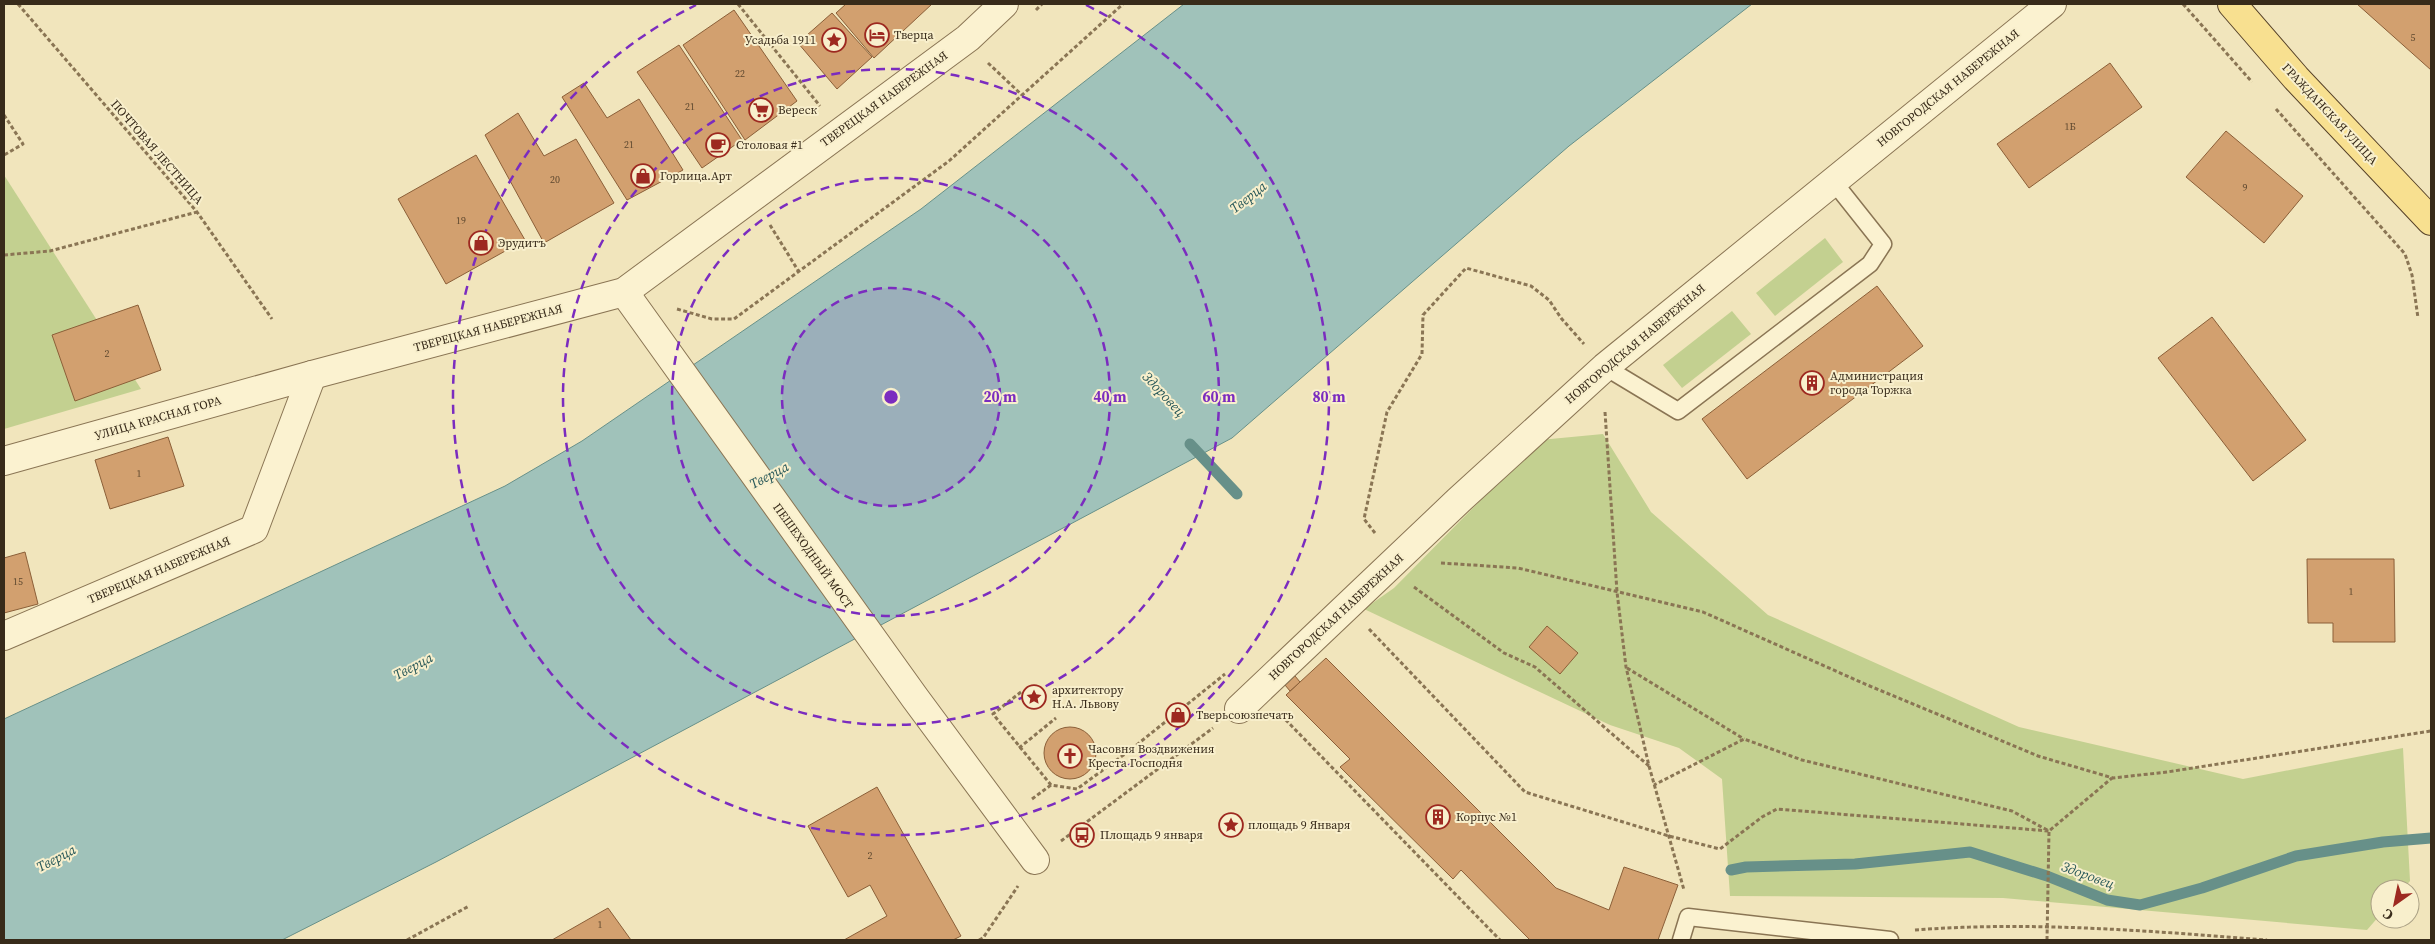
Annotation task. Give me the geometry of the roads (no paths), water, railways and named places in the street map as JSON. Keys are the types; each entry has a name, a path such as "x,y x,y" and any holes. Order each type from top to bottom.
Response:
{"main road":[{"name":"ГРАЖДАНСКАЯ УЛИЦА","path":"2232,4 2296,78 2431,221"}],"street":[{"name":"ТВЕРЕЦКАЯ НАБЕРЕЖНАЯ","path":"4,636 254,528 312,375 624,292 968,38 1004,4"},
{"name":"НОВГОРОДСКАЯ НАБЕРЕЖНАЯ","path":"1248,700 1395,560 1604,367 2052,4"},
{"name":"ПЕШЕХОДНЫЙ МОСТ","path":"624,292 915,698 1035,860"},
{"name":"УЛИЦА КРАСНАЯ ГОРА","path":"4,461 312,375"}],"lane":[{"path":"1604,367 1678,411 1870,264 1883,244 1833,181"},
{"path":"1681,940 1688,918 1890,940"}],"water":[{"path":"1184,4 1752,4 1569,146 1232,438 436,862 282,940 4,940 4,719 505,486 582,441 921,209"}],"waterway":[{"name":"Здоровец","path":"1190,444 1237,494"},
{"name":"Здоровец","path":"1731,870 1746,867 1855,864 1970,852 2047,876 2107,900 2140,905 2202,888 2296,856 2383,842 2431,838"}],"place":[{"name":"Тверца","path":"877,35"},
{"name":"Усадьба 1911","path":"834,40"},
{"name":"Вереск","path":"761,110"},
{"name":"Столовая #1","path":"718,145"},
{"name":"Горлица.Арт","path":"643,176"},
{"name":"Эрудитъ","path":"481,243"},
{"name":"Администрация города Торжка","path":"1812,383"},
{"name":"архитектору Н.А. Львову","path":"1034,697"},
{"name":"Тверьсоюзпечать","path":"1178,715"},
{"name":"Часовня Воздвижения Креста Господня","path":"1070,756"},
{"name":"Корпус №1","path":"1438,817"},
{"name":"площадь 9 Января","path":"1231,825"},
{"name":"Площадь 9 января","path":"1082,835"}]}
